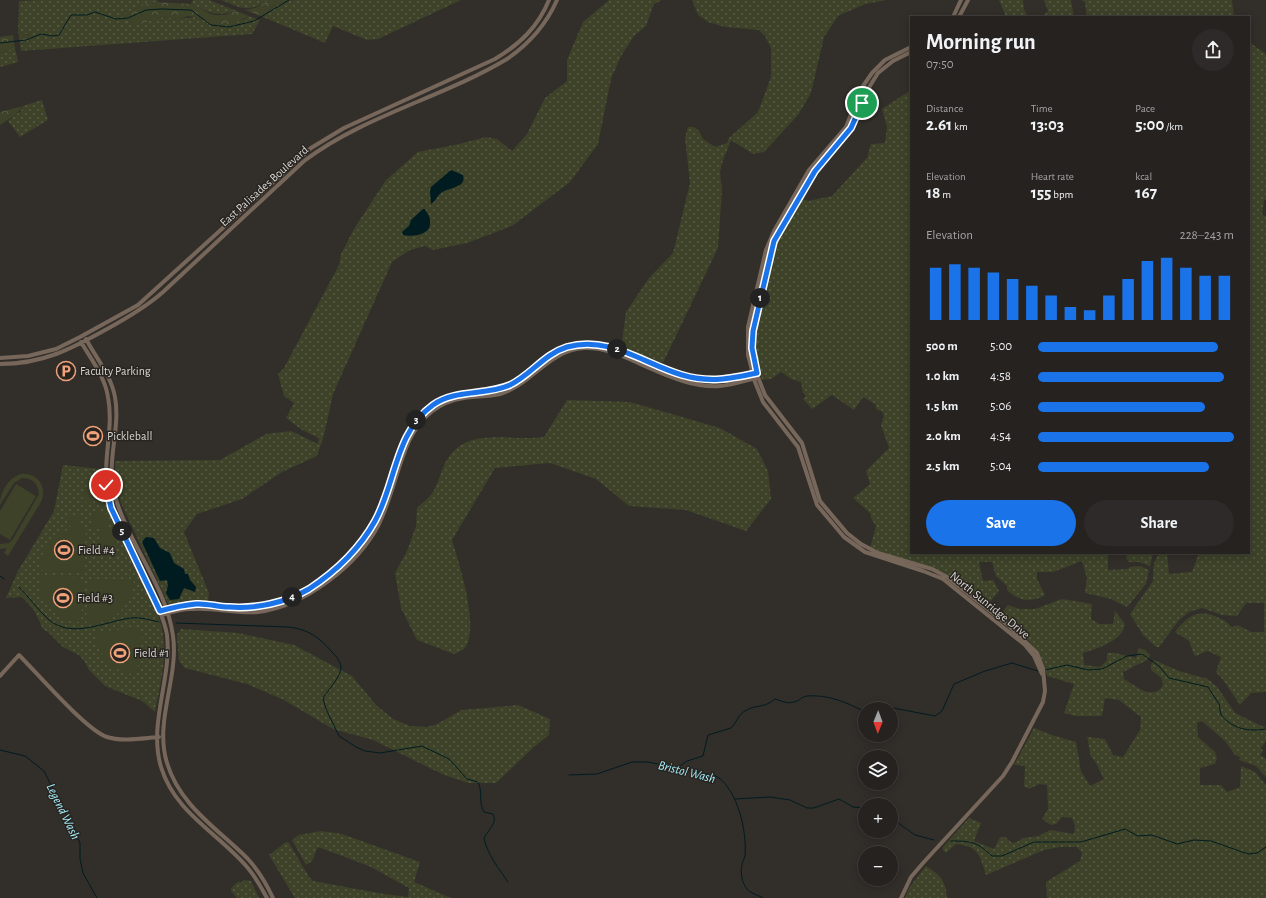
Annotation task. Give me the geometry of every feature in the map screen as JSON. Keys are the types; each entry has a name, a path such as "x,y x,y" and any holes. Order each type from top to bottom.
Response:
{"street":[{"name":"East Palisades Boulevard","path":"0,358 28,356 45,352 84,335 138,305 311,148 344,128 489,62 507,52 515,47 532,30 544,13 550,0"},
{"name":"East Palisades Boulevard","path":"0,364 38,360 66,351 82,344 136,313 152,302 316,152 347,134 497,65 516,53 536,34 548,18 557,0"},
{"path":"953,16 961,0"},
{"path":"960,16 968,0"},
{"name":"North Sunridge Drive","path":"901,898 911,878 923,863 1008,769 1043,702 1045,690 1040,659 1032,648 999,618 948,576 932,569 874,552 847,533 823,507 815,488 802,443 765,395 756,376 748,355 748,327 766,250 774,230 809,170 846,127 861,89 872,73 885,60 910,48"},
{"name":"North Sunridge Drive","path":"756,376 752,348 753,331 774,241 815,171 851,128 868,89 878,73 893,61 910,52"},
{"path":"84,335 108,376 115,397 116,419 111,473 114,495 121,514 167,611 173,636 174,656 164,737 166,758 176,784 188,802 251,863 273,898"},
{"path":"78,338 101,378 109,398 105,469 107,490 111,508 161,613 167,634 167,657 157,737 161,767 180,804 247,867 267,898"},
{"path":"161,613 191,609 236,613 259,612 293,602 311,593 351,560 373,533 385,509 413,432 428,414 450,401 505,392 524,381 550,360 560,355 583,348 608,351 671,376 710,386 724,386 756,376"},
{"path":"0,676 19,655 84,720 106,737 117,739 164,737"},
{"path":"180,804 196,816 203,817"}],"green space":[{"path":"157,0 158,2 143,4 130,12 140,25 157,17 180,19 195,17 206,24 243,20 249,16 260,20 252,34 21,51 20,45 29,41 29,34 23,34 18,31 19,1"},
{"path":"193,0 209,0 237,11 224,14 213,13 191,4"},
{"path":"221,0 270,0 251,8 241,8"},
{"path":"270,0 294,0 276,4 263,17 245,10 255,8"},
{"path":"294,0 461,0 378,39 367,40 333,26 325,43 263,17 276,4"},
{"path":"609,0 662,0 654,4 646,26 634,36 621,56 611,79 598,144 570,182 512,226 467,243 433,250 425,246 410,250 392,262 333,394 324,435 317,456 282,472 242,499 197,514 184,532 209,593 208,602 192,601 171,605 168,604 120,501 115,476 115,461 220,460 266,434 291,431 318,444 319,438 302,430 286,418 294,403 284,396 278,374 284,368 339,265 341,254 354,229 386,180 418,152 486,137 497,139 512,151 527,134 545,98 567,81 567,60 583,22"},
{"path":"692,0 887,0 865,4 838,16 824,37 811,93 798,115 764,152 753,154 731,140 720,172 722,190 718,248 663,363 621,348 626,312 649,278 673,253 690,183 685,138 688,127 694,127 699,131 703,139 715,147 727,143 729,138 758,112 771,77 771,48 765,36 759,30 725,27 708,22 698,15"},
{"path":"999,0 1023,0 1024,9 1028,16 1006,16"},
{"path":"1044,0 1071,0 1074,16 1043,16 1048,11"},
{"path":"1081,0 1232,0 1234,16 1087,16 1085,2"},
{"path":"158,2 191,4 213,15 225,15 237,11 249,16 231,25 206,24 195,17 188,16 180,19 157,17 140,25 127,23 125,14 143,4"},
{"path":"18,31 23,34 31,35 30,41 20,45"},
{"path":"13,35 15,48 0,53 0,37"},
{"path":"1250,43 1266,54 1266,200 1264,200 1262,215 1266,216 1266,692 1251,693 1240,705 1216,672 1221,657 1207,651 1196,656 1194,655 1189,641 1175,632 1191,616 1203,613 1217,617 1232,627 1238,625 1251,632 1264,632 1264,603 1246,603 1237,616 1222,615 1202,608 1189,612 1179,620 1159,647 1156,647 1143,635 1130,614 1153,581 1154,563 1158,554 1167,554 1169,574 1192,572 1199,554 1250,554"},
{"path":"15,48 18,62 0,67 0,53"},
{"path":"910,91 910,554 1108,554 1108,570 1128,569 1130,567 1140,566 1149,570 1146,584 1127,607 1111,599 1085,593 1087,578 1082,561 1053,572 1037,572 1037,579 1045,595 1040,598 1030,600 1020,599 1007,590 1007,586 996,576 992,562 979,562 983,581 993,580 999,591 990,602 985,605 940,571 870,548 876,526 870,513 853,498 870,484 866,471 889,448 881,425 884,416 882,411 877,410 875,404 863,397 854,410 832,395 812,409 803,399 806,396 803,393 801,382 791,379 781,372 771,379 762,380 754,352 753,336 775,241 800,198 808,201 832,196 867,158 871,144 885,143 887,127 882,109"},
{"path":"42,100 48,120 20,137 8,121 21,111 23,106"},
{"path":"23,106 17,114 0,125 0,112"},
{"path":"567,400 630,402 720,428 757,449 768,471 771,499 746,531 686,510 629,506 596,479 550,463 495,468 452,540 467,595 469,610 469,638 465,648 454,654 417,640 401,608 395,573 407,551 416,526 417,508 434,491 449,457 458,447 480,438 544,437"},
{"name":"Pickleball","path":"89,427 99,428 97,444 87,443"},
{"path":"63,465 101,469 106,501 111,517 159,617 163,634 164,653 155,712 142,701 105,686 89,670 79,655 63,647 43,629 34,610 22,597 6,598 18,571 54,511"},
{"path":"21,474 32,475 40,482 43,496 41,502 8,556 4,553 7,548 0,549 0,544 9,543 13,539 39,494 36,485 32,480 22,478 14,483 0,505 1,495 6,486 12,479"},
{"path":"16,484 36,496 10,540 0,534 0,511"},
{"path":"91,489 98,498 88,505 81,496"},
{"path":"93,512 108,514 108,529 116,531 114,546 99,544 99,530 101,529 91,527"},
{"path":"69,515 80,515 80,527 68,526"},
{"name":"Field #4","path":"70,529 86,529 84,571 82,573 39,570 42,556 48,545 57,536"},
{"path":"1126,554 1153,554 1150,566 1139,562 1129,562 1127,560"},
{"name":"Field #3","path":"39,576 81,578 84,581 81,622 64,618 56,614 50,608 41,594"},
{"path":"89,580 134,581 129,599 125,606 113,618 96,623 86,622"},
{"path":"1062,599 1092,604 1091,619 1099,624 1113,624 1115,611 1125,624 1120,635 1115,639 1109,643 1083,653 1084,665 1100,667 1107,660 1107,653 1115,653 1136,658 1139,648 1145,650 1150,655 1149,659 1123,672 1124,679 1147,692 1160,690 1163,685 1161,678 1151,670 1151,665 1154,660 1179,671 1208,679 1218,688 1235,713 1266,728 1266,741 1261,748 1263,751 1260,755 1266,759 1266,777 1256,766 1239,760 1240,757 1235,755 1225,741 1202,721 1197,723 1198,737 1215,752 1217,759 1215,764 1200,768 1200,785 1221,785 1227,792 1240,787 1241,766 1255,772 1266,785 1266,898 1047,898 1046,882 1080,861 1082,853 1077,847 1060,847 1044,850 986,875 980,857 970,847 956,844 946,853 943,850 943,847 969,818 981,823 974,841 994,849 1000,837 1005,837 1012,843 1023,838 1039,836 1050,830 1074,834 1075,826 1072,818 1062,817 1056,824 1051,825 1042,819 1048,809 1047,785 1039,784 1029,789 1024,786 1025,766 1014,765 1034,728 1076,742 1081,771 1090,786 1104,779 1095,761 1091,757 1087,737 1105,739 1113,755 1123,757 1140,730 1141,717 1119,700 1105,698 1102,716 1077,716 1064,713 1074,684 1047,676 1040,656 1035,649 1022,635 999,616 1008,605 1020,609 1035,609"},
{"name":"Field #1","path":"138,628 143,634 137,675 120,671 108,662 99,649 96,632"},
{"path":"181,629 238,633 294,645 352,676 376,705 393,719 410,726 427,727 437,724 462,710 518,705 550,719 549,735 496,783 468,783 444,775 373,740 333,729 284,700 247,684 185,668 179,661 177,635"},
{"path":"321,831 342,834 420,862 414,882 451,898 295,898 269,855 286,842 289,843 309,877 313,881 408,897 409,888 369,866 318,847 312,861 306,865 292,840 299,835"},
{"path":"926,866 939,876 943,882 947,898 905,898 909,888"},
{"path":"244,880 251,881 259,898 237,898 231,891 231,888 239,881 241,883"}],"water":[{"path":"451,170 463,175 464,179 460,185 441,193 431,204 431,187"},
{"path":"423,209 425,209 430,217 430,226 428,229 421,234 412,236 403,235 402,232 409,226 411,220"},
{"path":"146,537 154,538 160,548 170,553 174,563 184,569 185,574 188,574 190,580 196,587 195,592 184,588 179,599 170,600 166,593 168,585 167,580 160,581 142,542"}],"waterway":[{"path":"0,43 26,40 41,34 53,36 59,35 71,15 87,15 95,12 116,19 128,18 146,10 191,10 211,25 229,27 254,21 289,0"},
{"path":"0,576 4,579"},
{"path":"19,587 48,619 57,625 67,628 89,628 131,618 141,618 159,622"},
{"path":"176,623 288,627 307,632 318,638 335,655 341,666 340,672 334,684 323,698 326,709 339,736 365,751 380,753 422,746 449,759 467,779 478,782 482,808 484,812 493,814 494,817 492,826 484,838 488,850 508,882"},
{"path":"1045,670 1067,665 1088,670 1102,669 1127,656 1142,654 1159,666 1169,678 1208,687 1219,704 1221,715 1231,724 1247,730 1266,729"},
{"path":"898,709 935,716 942,711 954,684 985,671 1012,663 1038,671"},
{"path":"677,768 687,761 703,756 708,735 731,728 743,712 767,704 775,699 790,703 796,702 806,696 822,696 845,702 858,708"},
{"name":"Legend Wash","path":"0,750 25,756 44,771 80,843 80,859 83,873 97,898"},
{"name":"Bristol Wash","path":"569,775 597,774 632,762 648,762 716,776 724,782 740,812 743,824 745,846 745,856 741,871 745,887 752,893 763,898"},
{"path":"735,799 770,797 790,800 807,808 814,808 839,799 853,807 858,807"},
{"path":"898,823 915,835 934,840"},
{"path":"951,841 974,843 992,856 1002,856 1034,842 1081,842 1125,829 1138,836 1152,835 1177,844 1194,840 1211,841 1248,854 1257,853 1266,847"}],"place":[{"name":"Faculty Parking","path":"66,371"},
{"name":"Pickleball","path":"93,436"},
{"name":"Field #4","path":"64,550"},
{"name":"Field #3","path":"63,598"},
{"name":"Field #1","path":"120,653"}],"route":[{"path":"106,485 111,508 160,611 195,604 252,608 288,599 309,589 332,572 346,558 363,538 379,513 406,436 424,411 440,401 460,394 508,386 521,378 554,352 583,344 610,346 668,370 701,379 723,381 757,373 752,348 753,331 774,241 815,171 854,124 862,103"}]}
